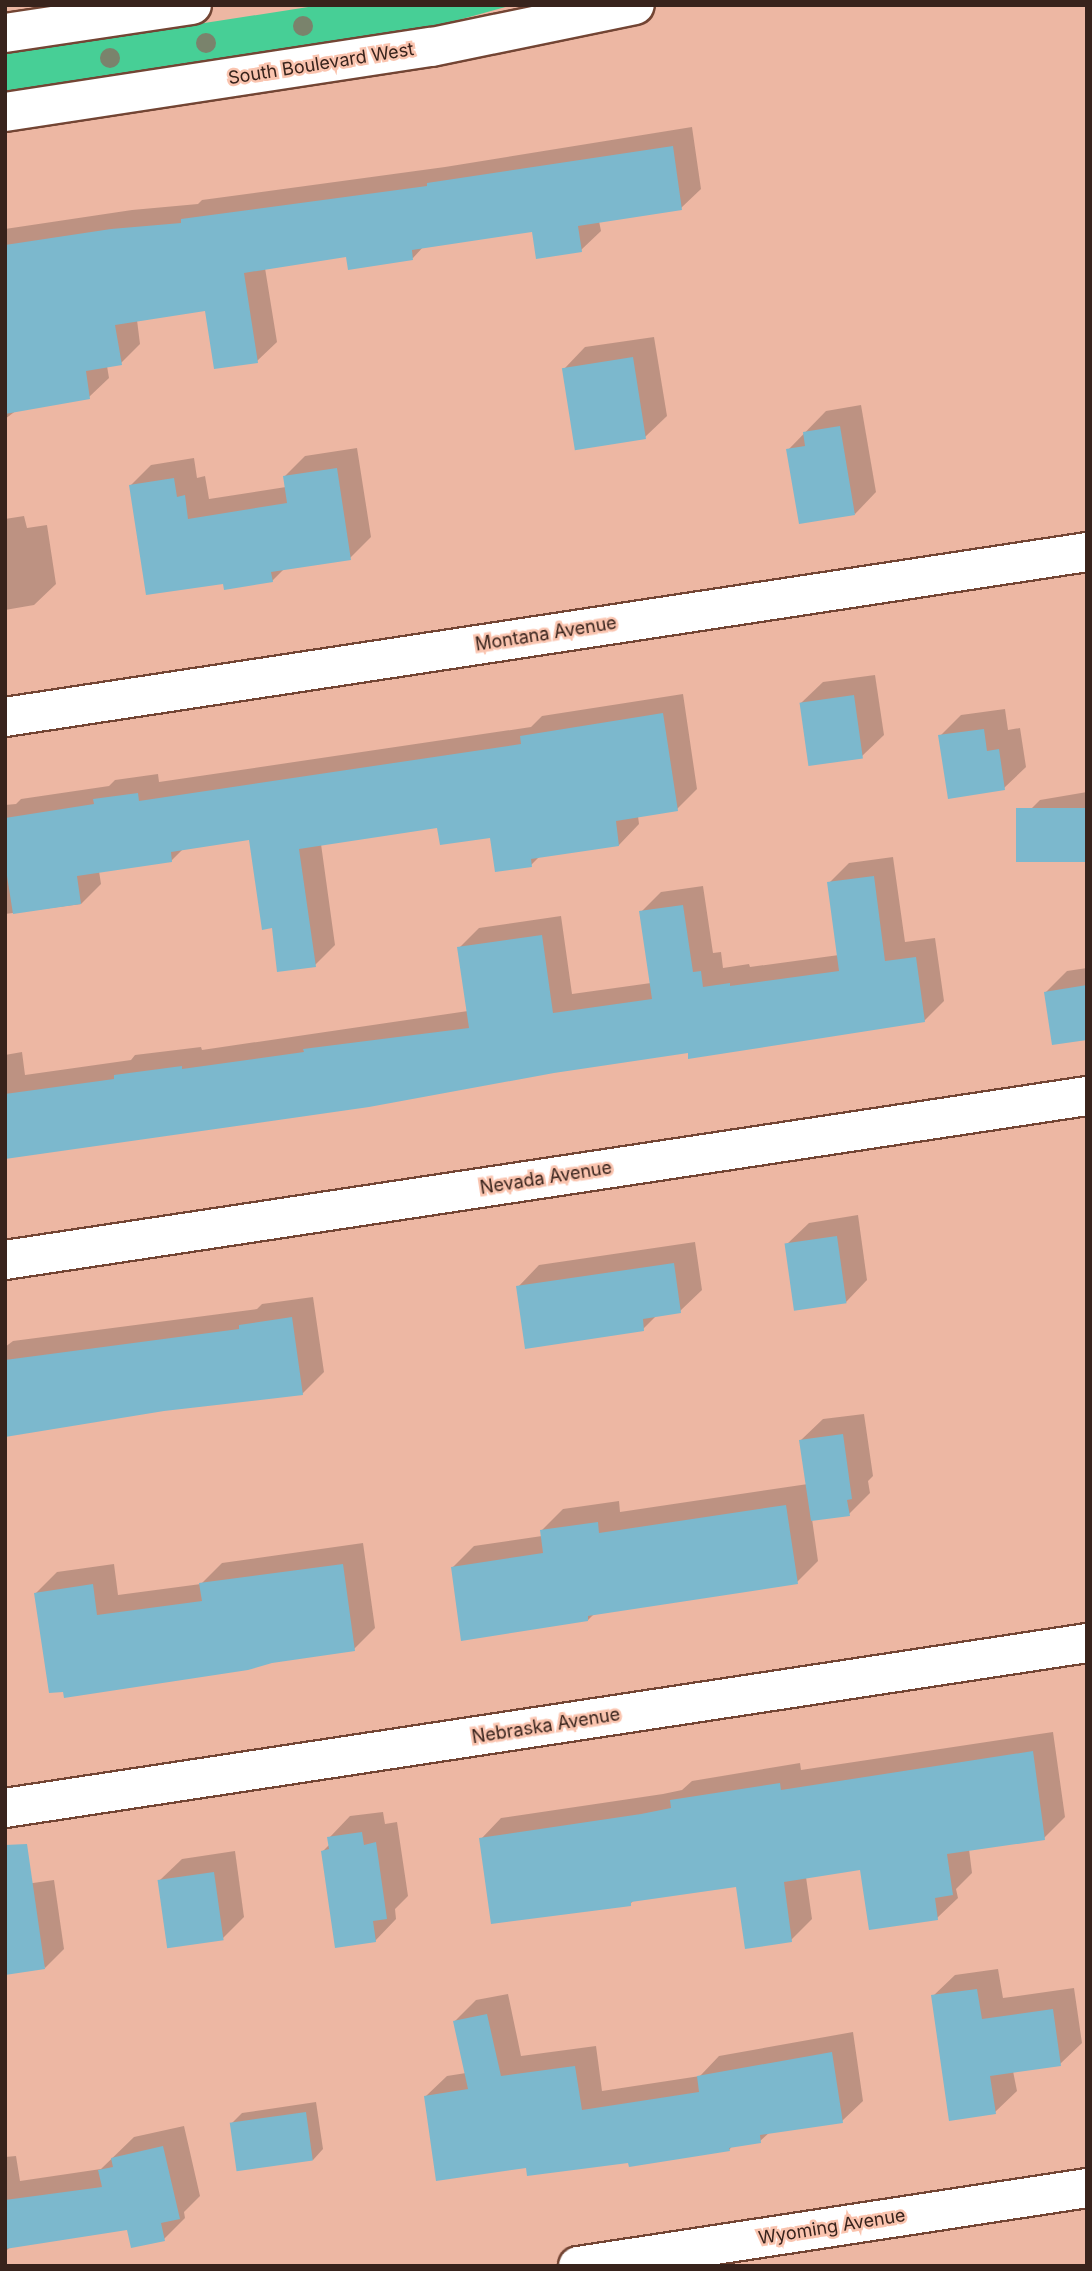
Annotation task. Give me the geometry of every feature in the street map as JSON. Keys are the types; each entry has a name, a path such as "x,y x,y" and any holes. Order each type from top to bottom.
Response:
{"street":[{"path":"5,33 192,5"},
{"name":"South Boulevard West","path":"5,112 432,47 635,5"},
{"name":"Montana Avenue","path":"5,717 1087,552"},
{"name":"Nevada Avenue","path":"5,1260 1087,1096"},
{"name":"Nebraska Avenue","path":"5,1808 1087,1643"},
{"name":"Wyoming Avenue","path":"578,2266 1087,2188"}],"green space":[{"path":"321,5 513,5 444,24 5,93 5,54"}],"building":[{"path":"673,146 682,210 578,226 582,252 536,259 532,232 412,250 413,260 348,270 346,257 244,273 258,363 214,369 205,311 115,325 122,365 86,371 90,399 5,414 5,245 111,229 181,223 181,219 427,186 427,183"},
{"path":"633,357 646,439 575,450 562,368"},
{"path":"840,426 855,515 799,524 786,449 805,446 803,432"},
{"path":"337,468 351,560 271,572 273,582 224,590 223,584 146,595 129,485 174,478 177,497 185,495 188,519 287,503 283,476"},
{"path":"854,695 863,758 808,766 800,703"},
{"path":"663,713 678,811 616,821 619,846 531,859 532,867 495,872 490,838 440,845 437,828 299,849 316,967 277,972 272,928 262,930 249,840 171,852 172,862 77,876 81,904 13,914 5,863 5,818 94,804 93,799 138,793 139,801 521,744 520,736"},
{"path":"984,729 987,751 999,749 1005,790 948,799 938,735"},
{"path":"1016,808 1087,808 1087,862 1016,862"},
{"path":"874,876 885,961 916,957 925,1022 688,1059 688,1053 554,1073 369,1107 5,1159 5,1094 114,1079 114,1075 182,1066 182,1069 304,1052 303,1049 469,1028 457,947 542,935 553,1013 652,999 639,911 683,905 693,972 701,971 703,987 730,983 730,986 839,971 827,882"},
{"path":"1087,985 1087,1040 1052,1045 1044,992"},
{"path":"837,1236 846,1303 794,1311 785,1243"},
{"path":"674,1263 681,1313 643,1319 644,1331 525,1349 516,1286"},
{"path":"292,1317 303,1395 164,1411 5,1437 5,1360 239,1329 239,1325"},
{"path":"843,1434 852,1499 847,1500 850,1516 811,1521 799,1440"},
{"path":"786,1505 798,1584 588,1616 588,1621 461,1641 451,1567 543,1553 540,1530 598,1522 599,1533"},
{"path":"343,1564 355,1651 64,1698 63,1692 49,1693 34,1593 93,1584 97,1615 202,1601 199,1583"},
{"path":"1033,1751 1045,1840 947,1854 953,1895 935,1898 938,1920 869,1930 860,1870 784,1882 792,1942 745,1949 736,1887 631,1902 631,1906 491,1924 479,1838 641,1814 671,1808 670,1800 780,1783 781,1790"},
{"path":"362,1832 364,1845 376,1842 387,1919 373,1921 376,1942 335,1948 321,1851 329,1849 327,1837"},
{"path":"27,1844 45,1969 5,1975 5,1845"},
{"path":"214,1872 224,1940 167,1948 158,1880"},
{"path":"977,1989 982,2019 1053,2009 1061,2066 990,2076 996,2114 949,2121 931,1995"},
{"path":"487,2014 501,2076 575,2066 582,2110 699,2092 697,2076 832,2052 843,2123 760,2135 761,2143 729,2148 730,2151 629,2167 628,2163 527,2176 526,2168 436,2181 424,2096 468,2089 453,2021"},
{"path":"306,2112 313,2161 237,2171 230,2123"},
{"path":"163,2146 180,2219 161,2223 165,2241 131,2248 127,2230 5,2249 5,2200 102,2187 98,2170 113,2167 111,2158"}]}
